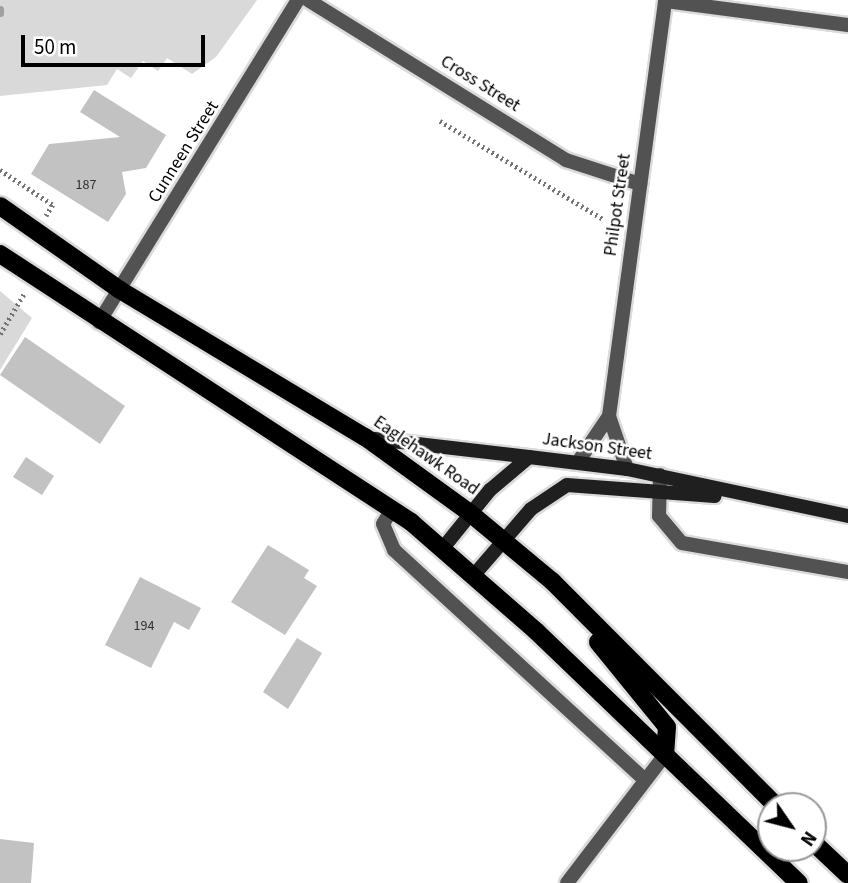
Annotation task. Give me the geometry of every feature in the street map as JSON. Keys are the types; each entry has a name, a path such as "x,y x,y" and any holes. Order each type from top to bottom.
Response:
{"main road":[{"name":"Eaglehawk Road","path":"0,206 120,290 365,437 470,513 552,581 762,792"},
{"path":"0,254 387,517 443,548 799,883"},
{"path":"552,581 667,727 665,755"},
{"path":"827,855 848,875"}],"street":[{"name":"Cunneen Street","path":"99,322 298,0"},
{"name":"Cross Street","path":"308,0 566,160 640,184"},
{"name":"Philpot Street","path":"578,463 609,416 665,0"},
{"path":"665,0 848,25"},
{"name":"Philpot Street","path":"609,416 627,469"},
{"path":"365,437 529,457"},
{"name":"Jackson Street","path":"443,548 470,513 529,457 660,475 738,496 848,516"},
{"name":"Jackson Street","path":"655,493 660,475"},
{"name":"Jackson Street","path":"474,575 542,500 567,485 655,493 738,496"},
{"path":"655,493 667,529 694,549 848,572"},
{"path":"387,517 394,550 645,779"},
{"path":"567,883 665,755"}],"path":[{"path":"440,121 603,219"},
{"path":"0,170 52,205 45,217"},
{"path":"0,334 18,302"}],"shaded area":[{"path":"0,0 257,0 216,57 192,74 167,58 158,71 143,61 131,78 117,69 107,85 0,96"},
{"path":"0,291 32,318 0,370"}],"building":[{"path":"94,90 166,135 146,168 122,172 126,194 108,222 31,174 49,144 120,137 80,112"},
{"path":"25,337 125,406 100,444 0,375"},
{"path":"26,457 54,476 42,495 13,477"},
{"path":"268,545 309,570 304,578 317,586 285,635 231,602"},
{"path":"140,577 201,608 189,630 174,622 151,668 105,645"},
{"path":"297,638 322,653 288,709 263,692"},
{"path":"0,839 34,843 31,883 0,883"}]}
